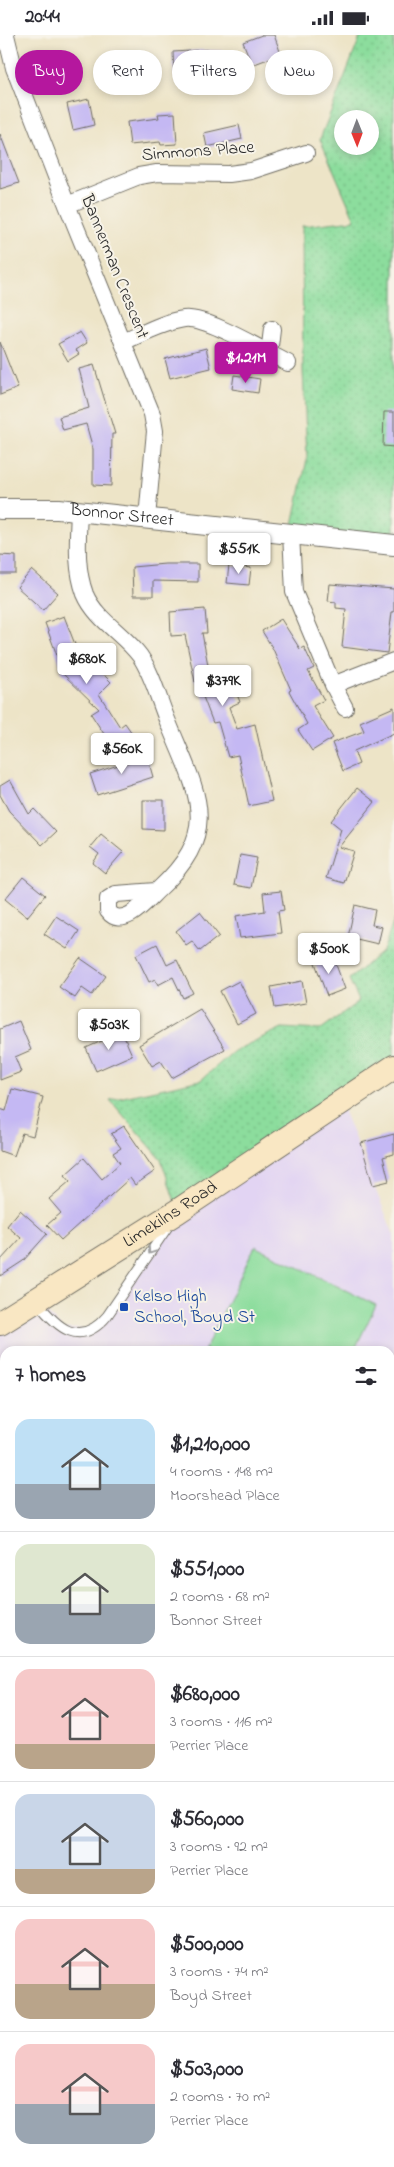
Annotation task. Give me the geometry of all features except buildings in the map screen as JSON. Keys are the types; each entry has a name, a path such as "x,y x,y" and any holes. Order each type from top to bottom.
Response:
{"main road":[{"name":"Limekilns Road","path":"0,1323 178,1211 394,1067"}],"street":[{"name":"Bannerman Crescent","path":"6,35 14,68 154,422 148,518"},
{"name":"Simmons Place","path":"67,205 139,175 156,173 229,174 251,171 306,153"},
{"path":"122,342 174,321 192,319 208,324 288,363"},
{"path":"269,354 272,329"},
{"name":"Bonnor Street","path":"0,509 37,508 79,511 394,545"},
{"path":"79,511 79,570 86,596 105,622 141,658 189,775 198,806 197,835 192,850 178,871 156,891"},
{"path":"291,533 294,592 333,685 345,708"},
{"path":"333,685 394,661"}],"lane":[{"path":"36,1300 56,1325 62,1329 78,1333 94,1328 107,1316 178,1211"}],"shaded area":[{"path":"340,1102 394,1235 394,1346 0,1346 0,1323 36,1300 62,1329 94,1328 178,1211"}],"green space":[{"path":"361,35 394,35 394,545 291,534 307,459 303,370 302,226 355,220 320,139"},
{"path":"394,920 394,1064 178,1211 161,1159 110,1100 201,1080 234,1051 282,1028 320,1030 359,1001 349,979 383,951"},
{"path":"255,1246 376,1305 356,1346 206,1346"}],"place":[{"name":"Kelso High School, Boyd St","path":"124,1307"}]}
